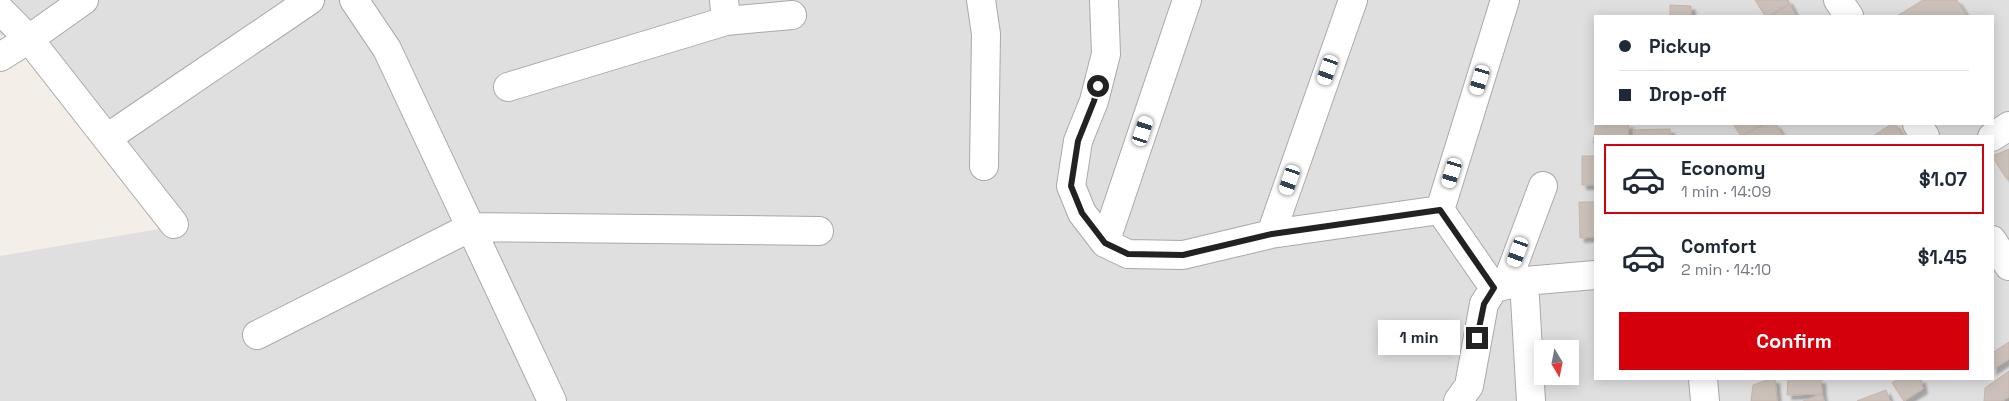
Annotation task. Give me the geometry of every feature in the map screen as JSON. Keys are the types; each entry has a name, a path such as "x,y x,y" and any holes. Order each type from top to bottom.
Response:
{"street":[{"path":"0,58 84,0"},
{"path":"107,138 310,0"},
{"path":"354,0 387,49 552,401"},
{"path":"981,0 986,34 984,166"},
{"path":"1104,0 1106,54 1094,101 1078,141 1071,186 1082,213 1105,243 1128,254 1183,255 1272,234 1440,210"},
{"path":"1105,243 1187,0"},
{"path":"1272,234 1353,0"},
{"path":"1440,210 1505,0"},
{"path":"1838,0 1847,15"},
{"path":"0,10 29,39 174,224"},
{"path":"508,87 725,10 792,15"},
{"path":"1994,136 2009,126"},
{"path":"1531,401 1508,285 1543,186"},
{"path":"1440,210 1508,285"},
{"path":"258,335 471,227 819,231"},
{"path":"1994,243 2009,266"},
{"path":"1458,401 1470,386 1484,304 1508,285 1594,274"},
{"path":"1703,380 1705,401"}],"shaded area":[{"path":"0,0 2009,0 2009,401 0,401 0,256 183,225 35,27 0,36"}],"building":[{"path":"1755,0 1788,0 1790,4 1771,15 1764,15"},
{"path":"1923,0 1957,0 1966,15 1899,15"},
{"path":"1790,4 1796,15 1771,15"},
{"path":"1670,5 1691,6 1691,15 1670,15"},
{"path":"1596,125 1629,125 1628,135 1594,135"},
{"path":"1734,125 1762,125 1743,135 1740,135"},
{"path":"1762,125 1777,125 1782,135 1743,135"},
{"path":"1890,125 1896,125 1902,135 1875,135"},
{"path":"1670,129 1670,135 1634,135 1634,130"},
{"path":"2009,149 2009,177 2006,178 1994,159 1994,155"},
{"path":"1582,156 1594,156 1594,185 1582,185"},
{"path":"1579,202 1594,202 1594,237 1580,238"},
{"path":"2009,342 2009,359 1994,369 1994,352"},
{"path":"2009,371 2009,397 2002,401 1984,401 1985,388"},
{"path":"1767,380 1775,380 1777,401 1751,401 1753,385"},
{"path":"1788,380 1821,380 1822,394 1787,395"},
{"path":"1896,380 1921,380 1923,389 1904,401 1892,383"},
{"path":"1886,390 1890,401 1857,401"},
{"path":"1822,394 1824,401 1803,401"}],"route":[{"path":"1098,86 1078,141 1071,186 1082,213 1105,243 1128,254 1183,255 1272,234 1440,210 1494,288 1484,304 1477,338"}]}
